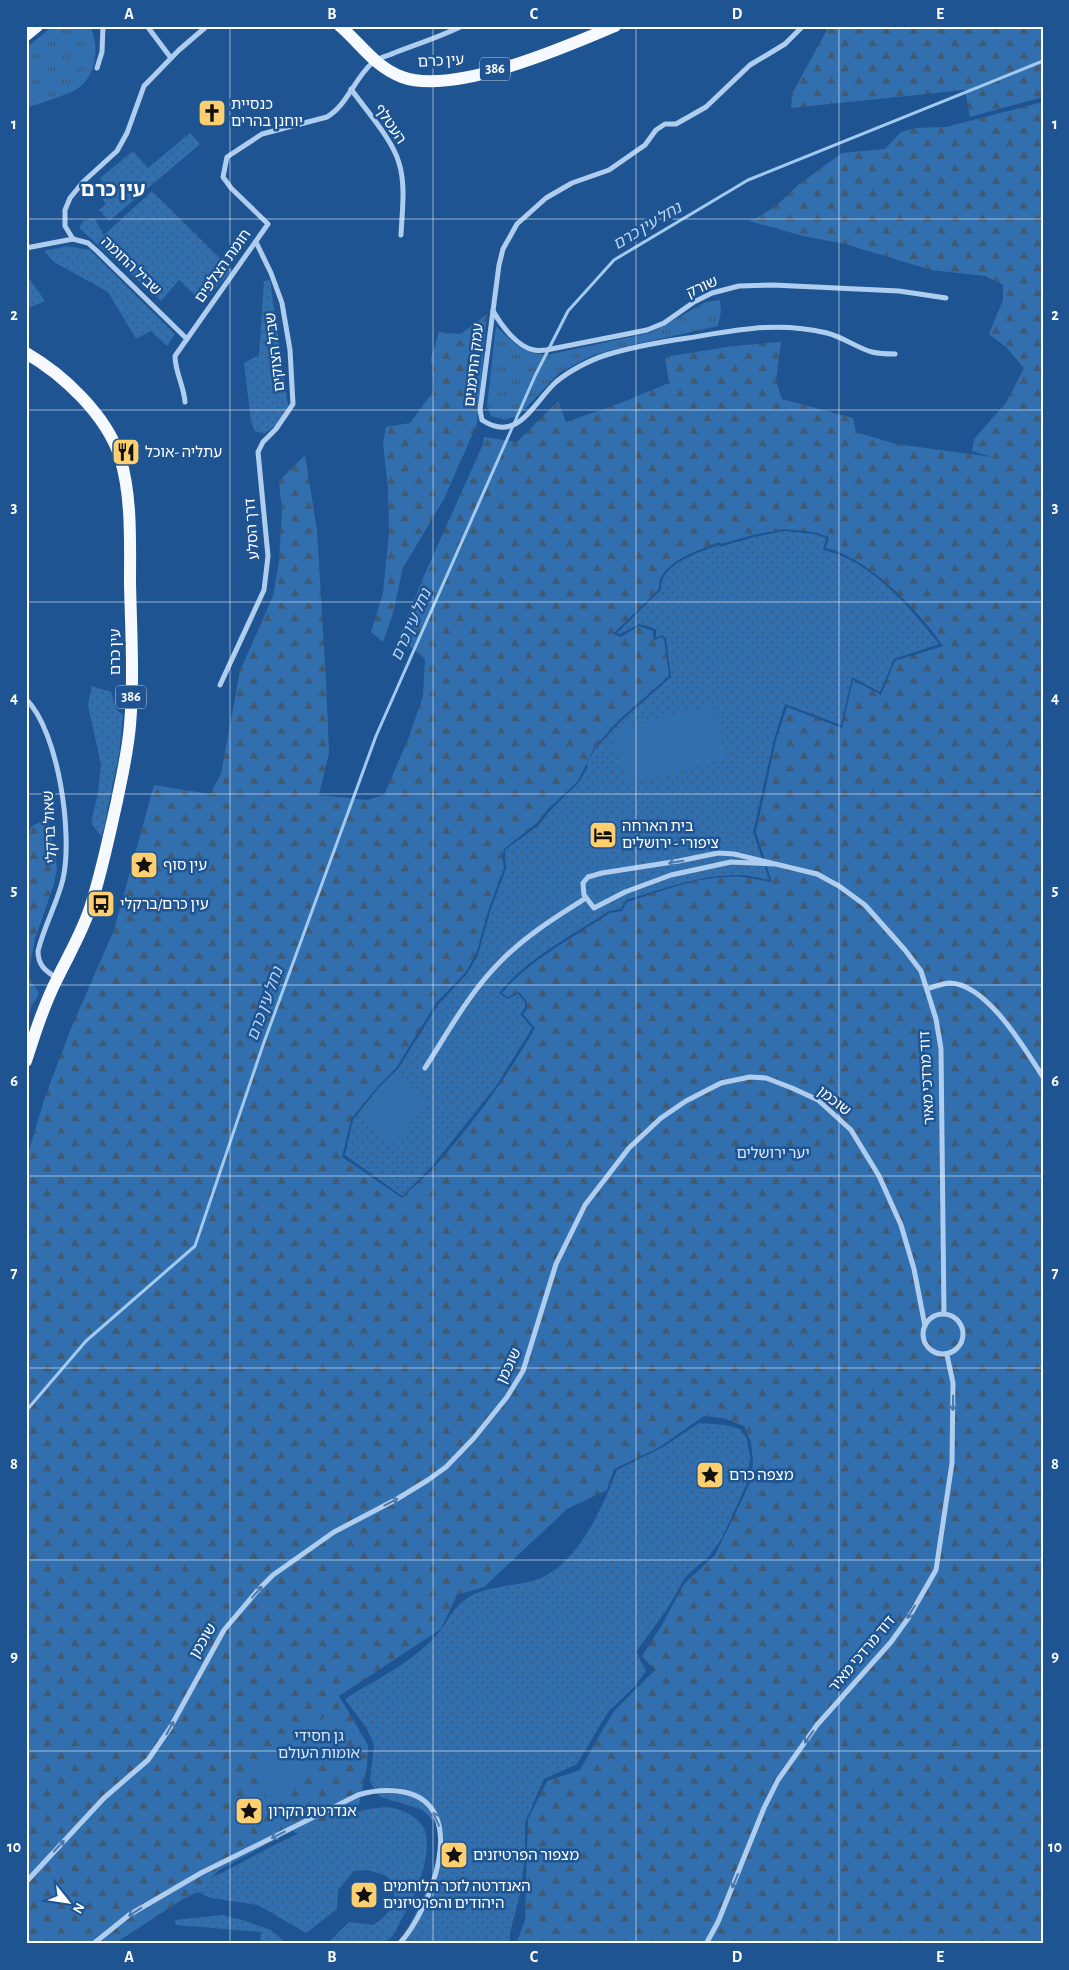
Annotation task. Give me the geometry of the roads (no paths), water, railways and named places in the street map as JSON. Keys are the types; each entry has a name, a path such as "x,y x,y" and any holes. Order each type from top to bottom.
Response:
{"main road":[{"path":"26,35 38,26"},
{"name":"עין כרם","path":"340,26 374,61 402,77 435,81 464,78 531,59 565,48 614,26"},
{"name":"עין כרם","path":"26,354 73,388 104,426 119,456 128,502 131,710 127,748 111,827 90,907 77,940 45,1005 26,1061"}],"street":[{"path":"97,68 102,52 103,26"},
{"path":"147,26 171,58"},
{"path":"26,248 73,240 65,226 65,210 70,198 83,182 117,151 127,133 144,86 171,58 207,26"},
{"path":"374,61 462,26"},
{"name":"עמק התימנים","path":"803,26 785,44 750,65 706,107 676,124 665,124 656,130 645,145 609,170 572,183 546,198 517,224 503,248 499,265 480,410 482,420 499,428 511,427 522,421 557,381 604,355 674,340 754,327 787,327 828,334 872,352 895,354"},
{"name":"חומת הצלפים","path":"185,402 175,364 175,356 268,224 231,188 223,177 228,157 262,134 327,117 335,112 374,61"},
{"name":"העטלף","path":"351,89 394,149 399,162 402,177 401,235"},
{"name":"שביל החומה","path":"73,240 88,243 187,339"},
{"name":"שביל הצוקים","path":"256,242 271,273 282,303 290,350 293,404"},
{"name":"שורק","path":"493,310 501,323 521,344 532,350 546,350 647,330 712,293 739,286 773,285 899,291 946,298"},
{"name":"דרך הסלע","path":"220,685 264,590 268,556 258,452 263,442 276,429 293,404"},
{"name":"שאול ברקלי","path":"26,699 45,729 54,754 60,785 66,838 65,866 57,898 38,951 38,960 41,965 57,979"},
{"name":"דוד מרדכי מאיר","path":"775,864 730,862 672,875 625,892 594,908 586,898 583,884 588,877 602,873 718,853 734,854 817,874 839,886 865,905 905,950 921,971 936,1018 941,1049 944,1314"},
{"path":"425,1068 467,1002 500,962 546,922 586,898"},
{"path":"927,989 950,983 969,988 993,1007 1043,1077"},
{"name":"שוכמן","path":"26,1882 104,1798 154,1754 224,1630 258,1590 280,1570 334,1532 397,1499 428,1480 446,1467 474,1438 507,1397 523,1371 556,1264 585,1205 629,1148 661,1118 686,1101 721,1083 750,1077 766,1078 818,1100 851,1130 879,1176 901,1225 914,1269 925,1326"},
{"path":"944,1314 950,1315 960,1323 964,1336 959,1348 947,1355 941,1355 929,1350 923,1338 925,1326 933,1317 944,1314"},
{"name":"דוד מרדכי מאיר","path":"706,1944 718,1922 764,1808 778,1780 817,1725 891,1642 936,1570 952,1462 953,1383 947,1355"},
{"path":"94,1944 129,1915 201,1873 358,1795 382,1790 413,1794 426,1802 438,1823 441,1839 440,1859 427,1900 410,1931 399,1944"}],"waterway":[{"name":"נחל עין כרם","path":"26,1411 86,1341 195,1246 263,1045 376,736 535,376 568,311 614,260 748,180 1043,61"}],"place":[{"name":"כנסיית יוחנן בהרים","path":"212,113"},
{"name":"עתליה -אוכל","path":"126,452"},
{"name":"בית הארחה ציפורי - ירושלים","path":"603,835"},
{"name":"עין סוף","path":"144,865"},
{"name":"עין כרם/ברקלי","path":"101,904"},
{"name":"מצפה כרם","path":"710,1475"},
{"name":"אנדרטת הקרון","path":"249,1811"},
{"name":"מצפור הפרטיזנים","path":"454,1855"},
{"name":"האנדרטה לזכר הלוחמים היהודים והפרטיזנים","path":"364,1895"}],"district":[{"name":"עין כרם","path":"113,190"}],"park label":[{"name":"יער ירושלים","path":"773,1153"},
{"name":"גן חסידי אומות העולם","path":"319,1744"}]}
